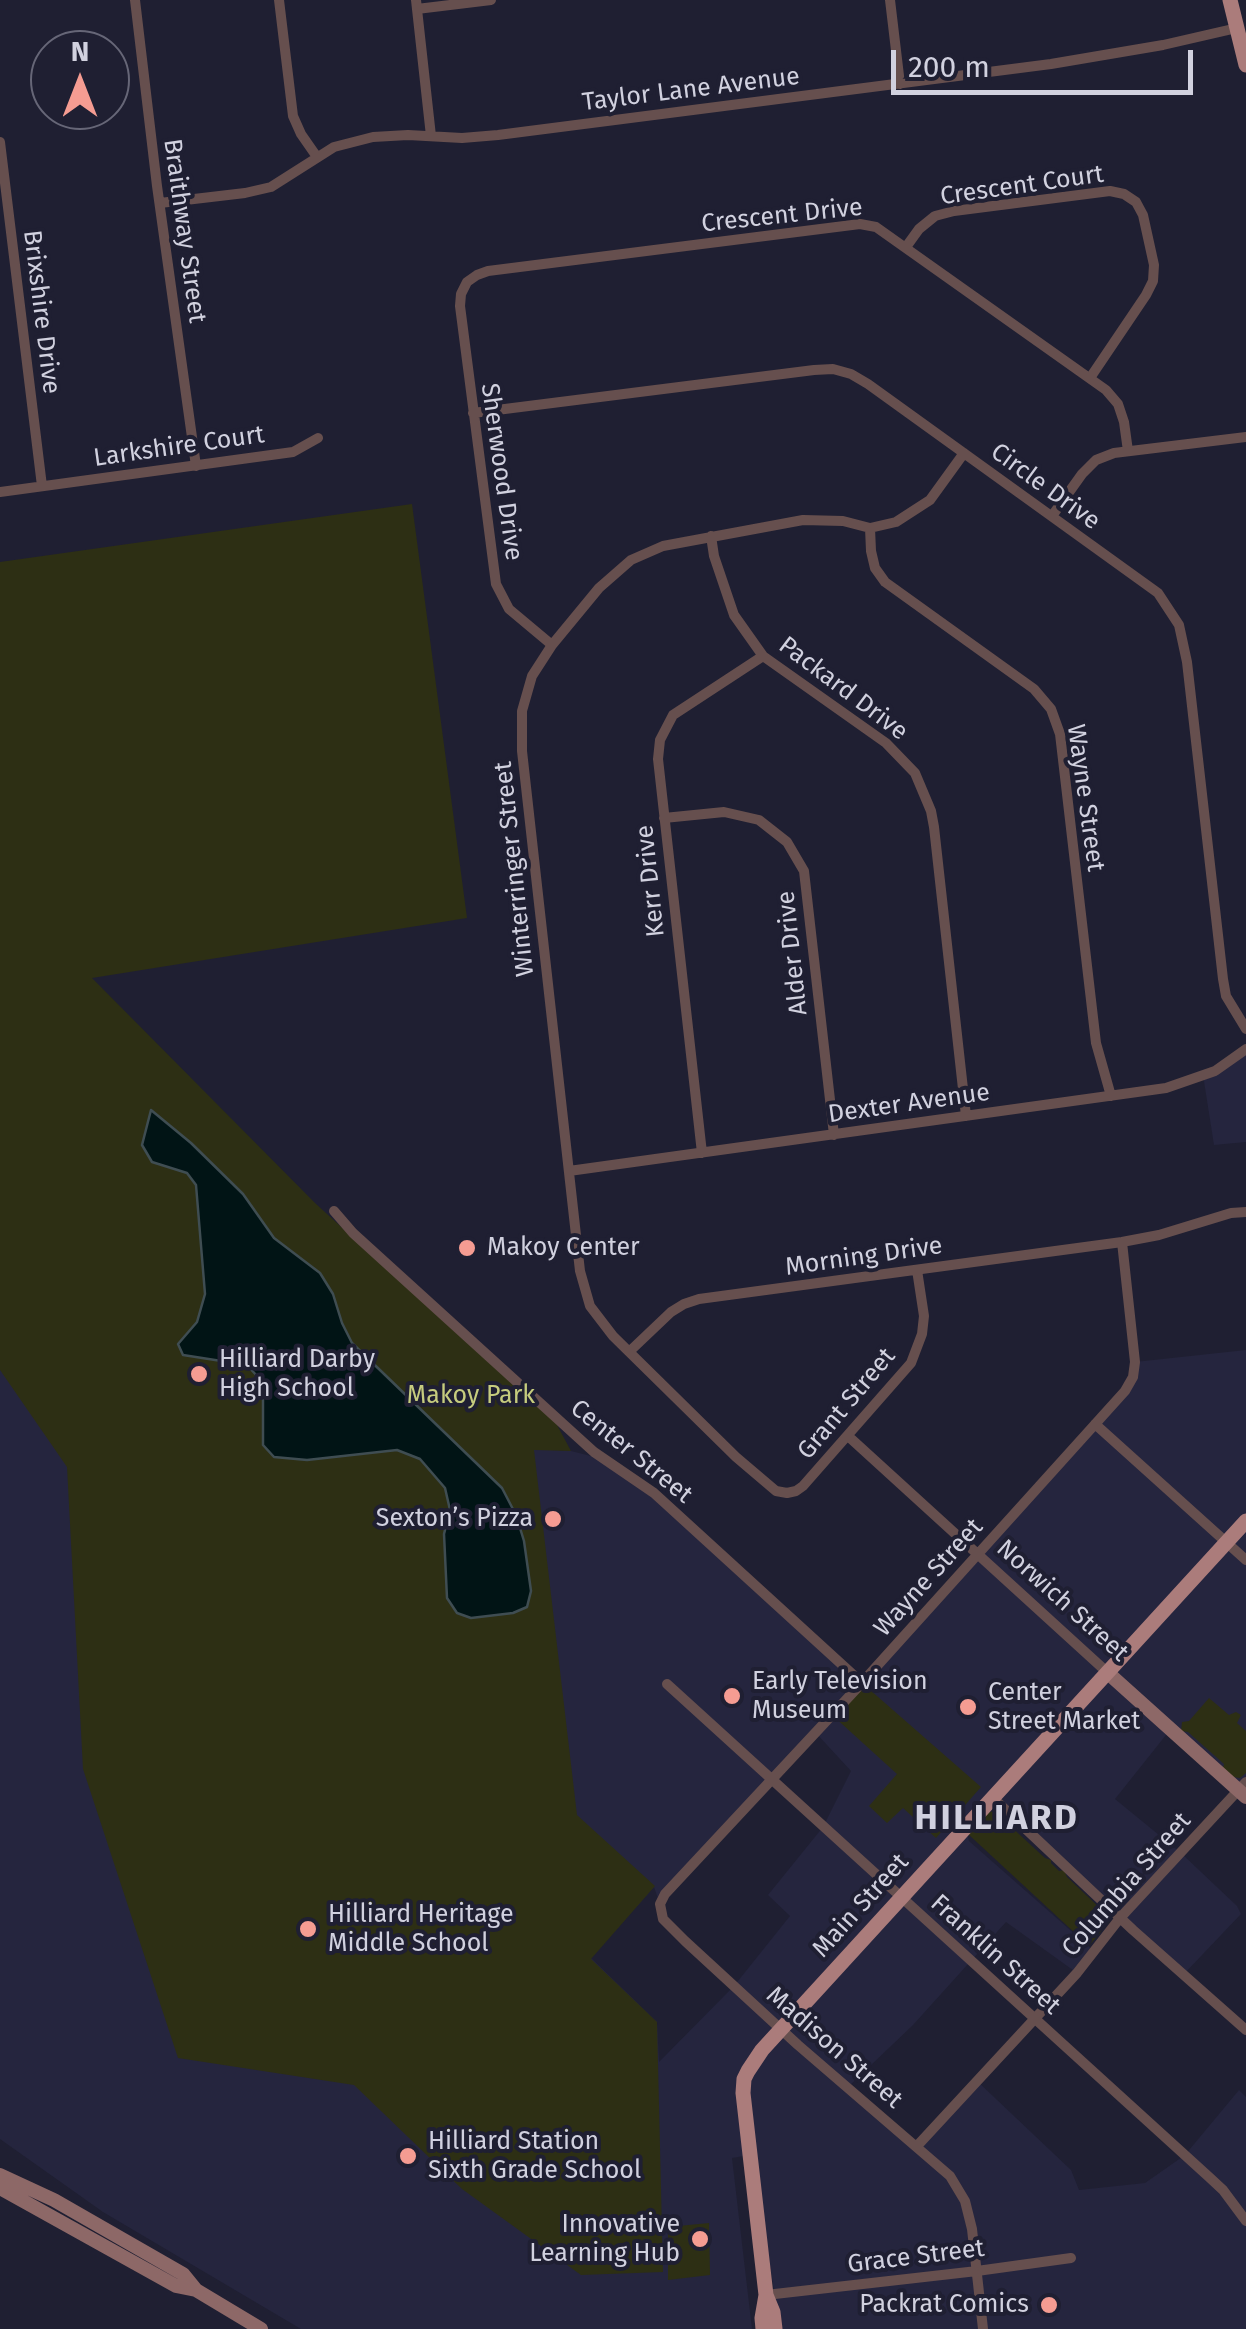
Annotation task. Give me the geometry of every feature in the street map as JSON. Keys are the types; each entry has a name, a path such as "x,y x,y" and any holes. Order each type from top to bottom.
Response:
{"main road":[{"path":"1230,0 1246,65"},
{"name":"Main Street","path":"775,2329 766,2295 743,2086 754,2062 1246,1521"},
{"name":"Norwich Street","path":"1108,1673 1243,1790"},
{"path":"0,2175 54,2200 184,2274 196,2290"},
{"path":"0,2188 176,2286 196,2290 261,2329"},
{"name":"Main Street","path":"763,2329 766,2295"}],"street":[{"name":"Braithway Street","path":"135,0 196,466"},
{"path":"279,0 293,116 316,157"},
{"path":"431,136 416,4 491,0"},
{"path":"890,0 900,84"},
{"name":"Taylor Lane Avenue","path":"160,203 270,187 316,157 352,140 498,135 1070,61 1237,28"},
{"name":"Brixshire Drive","path":"0,142 4,208 42,486"},
{"name":"Crescent Court","path":"906,247 919,228 935,216 954,211 1110,191 1136,202 1143,215 1154,265 1153,281 1090,378"},
{"name":"Crescent Drive","path":"468,282 488,271 860,224 876,226 1090,378 1118,404 1128,450"},
{"name":"Sherwood Drive","path":"468,282 460,306 496,584 510,609 552,645"},
{"name":"Circle Drive","path":"473,413 814,370 851,374 1158,593 1178,625 1188,662 1223,979 1226,996 1246,1029"},
{"path":"1052,516 1082,474 1096,460 1114,452 1246,437"},
{"name":"Larkshire Court","path":"0,492 293,452 318,438"},
{"name":"Winterringer Street","path":"787,1493 766,1484 613,1336 590,1306 580,1271 522,751 522,712 532,676 552,645 598,588 631,560 663,546 803,520 870,528 906,518 930,500 964,453"},
{"name":"Wayne Street","path":"870,528 871,551 885,582 1034,689 1051,709 1060,734 1096,1044 1112,1096"},
{"name":"Packard Drive","path":"711,536 734,615 763,656 886,743 914,773 926,798 934,827 966,1116"},
{"name":"Kerr Drive","path":"702,1153 658,759 660,740 673,715 763,656"},
{"name":"Alder Drive","path":"664,818 724,812 759,820 787,842 804,871 834,1135"},
{"name":"Dexter Avenue","path":"569,1172 1166,1088 1215,1070 1246,1049"},
{"name":"Center Street","path":"334,1212 594,1452 654,1493 861,1682"},
{"name":"Morning Drive","path":"630,1351 671,1312 699,1299 1122,1242 1246,1212"},
{"name":"Wayne Street","path":"660,1904 665,1894 1126,1391 1134,1378 1135,1362 1122,1242"},
{"name":"Grant Street","path":"787,1493 804,1486 912,1363 924,1316 917,1270"},
{"path":"1095,1424 1246,1560"},
{"name":"Norwich Street","path":"848,1436 1108,1673"},
{"name":"Franklin Street","path":"667,1684 1210,2177 1246,2220"},
{"name":"Columbia Street","path":"917,2146 1077,1973 1120,1918 1243,1790"},
{"path":"993,1798 1246,2030"},
{"name":"Madison Street","path":"660,1904 663,1918 950,2176 965,2201 972,2229 984,2329"},
{"name":"Grace Street","path":"766,2295 1071,2258"}],"shaded area":[{"path":"0,957 534,1449 571,1451 603,1459 642,1484 861,1681 1125,1391 1135,1362 1246,1350 1246,1782 1238,1790 1170,1730 1115,1799 1181,1853 1241,1914 1183,1975 993,1799 966,1828 969,1841 1094,1951 1077,1973 1006,1922 913,2025 848,2087 917,2146 976,2080 1071,2170 1079,2190 1145,2183 1185,2155 1239,2090 1246,2097 1246,2329 780,2329 756,2154 732,2158 752,2329 301,2329 103,2212 0,2139","holes":["815,1732 851,1771 823,1827 768,1895 790,1916 734,1986 659,2062 657,2022 591,1958 654,1887 660,1904"]},
{"path":"1246,1049 1246,1142 1214,1145 1203,1075"},
{"path":"151,1110 243,1194 274,1238 320,1273 333,1294 352,1343 502,1488 524,1541 531,1591 527,1607 513,1613 471,1618 457,1613 447,1598 444,1534 450,1510 445,1488 420,1459 397,1450 307,1460 274,1457 263,1445 263,1391 257,1376 247,1365 183,1355 178,1344 197,1322 205,1294 196,1185 187,1173 152,1162 142,1145"}],"green space":[{"name":"Makoy Park","path":"412,504 467,918 92,978 315,1203 556,1423 571,1451 534,1450 577,1815 655,1886 591,1959 657,2022 663,2272 581,2275 462,2189 354,2085 178,2058 83,1769 67,1467 0,1370 0,562"},
{"path":"861,1682 981,1787 936,1838 903,1808 887,1823 869,1806 897,1774 831,1714"},
{"path":"1209,1698 1229,1715 1241,1715 1237,1723 1246,1731 1246,1773 1240,1778 1233,1777 1188,1732 1181,1731 1182,1722 1189,1721"},
{"path":"994,1811 1007,1817 1008,1824 1113,1917 1089,1946 968,1834 987,1813"},
{"path":"709,2223 710,2275 668,2280 668,2227"}],"place":[{"name":"Makoy Center","path":"467,1248"},
{"name":"Hilliard Darby High School","path":"199,1374"},
{"name":"Sexton’s Pizza","path":"553,1519"},
{"name":"Early Television Museum","path":"732,1696"},
{"name":"Center Street Market","path":"968,1707"},
{"name":"Hilliard Heritage Middle School","path":"308,1929"},
{"name":"Hilliard Station Sixth Grade School","path":"408,2156"},
{"name":"Innovative Learning Hub","path":"700,2239"},
{"name":"Packrat Comics","path":"1049,2305"}],"district":[{"name":"HILLIARD","path":"997,1819"}]}
